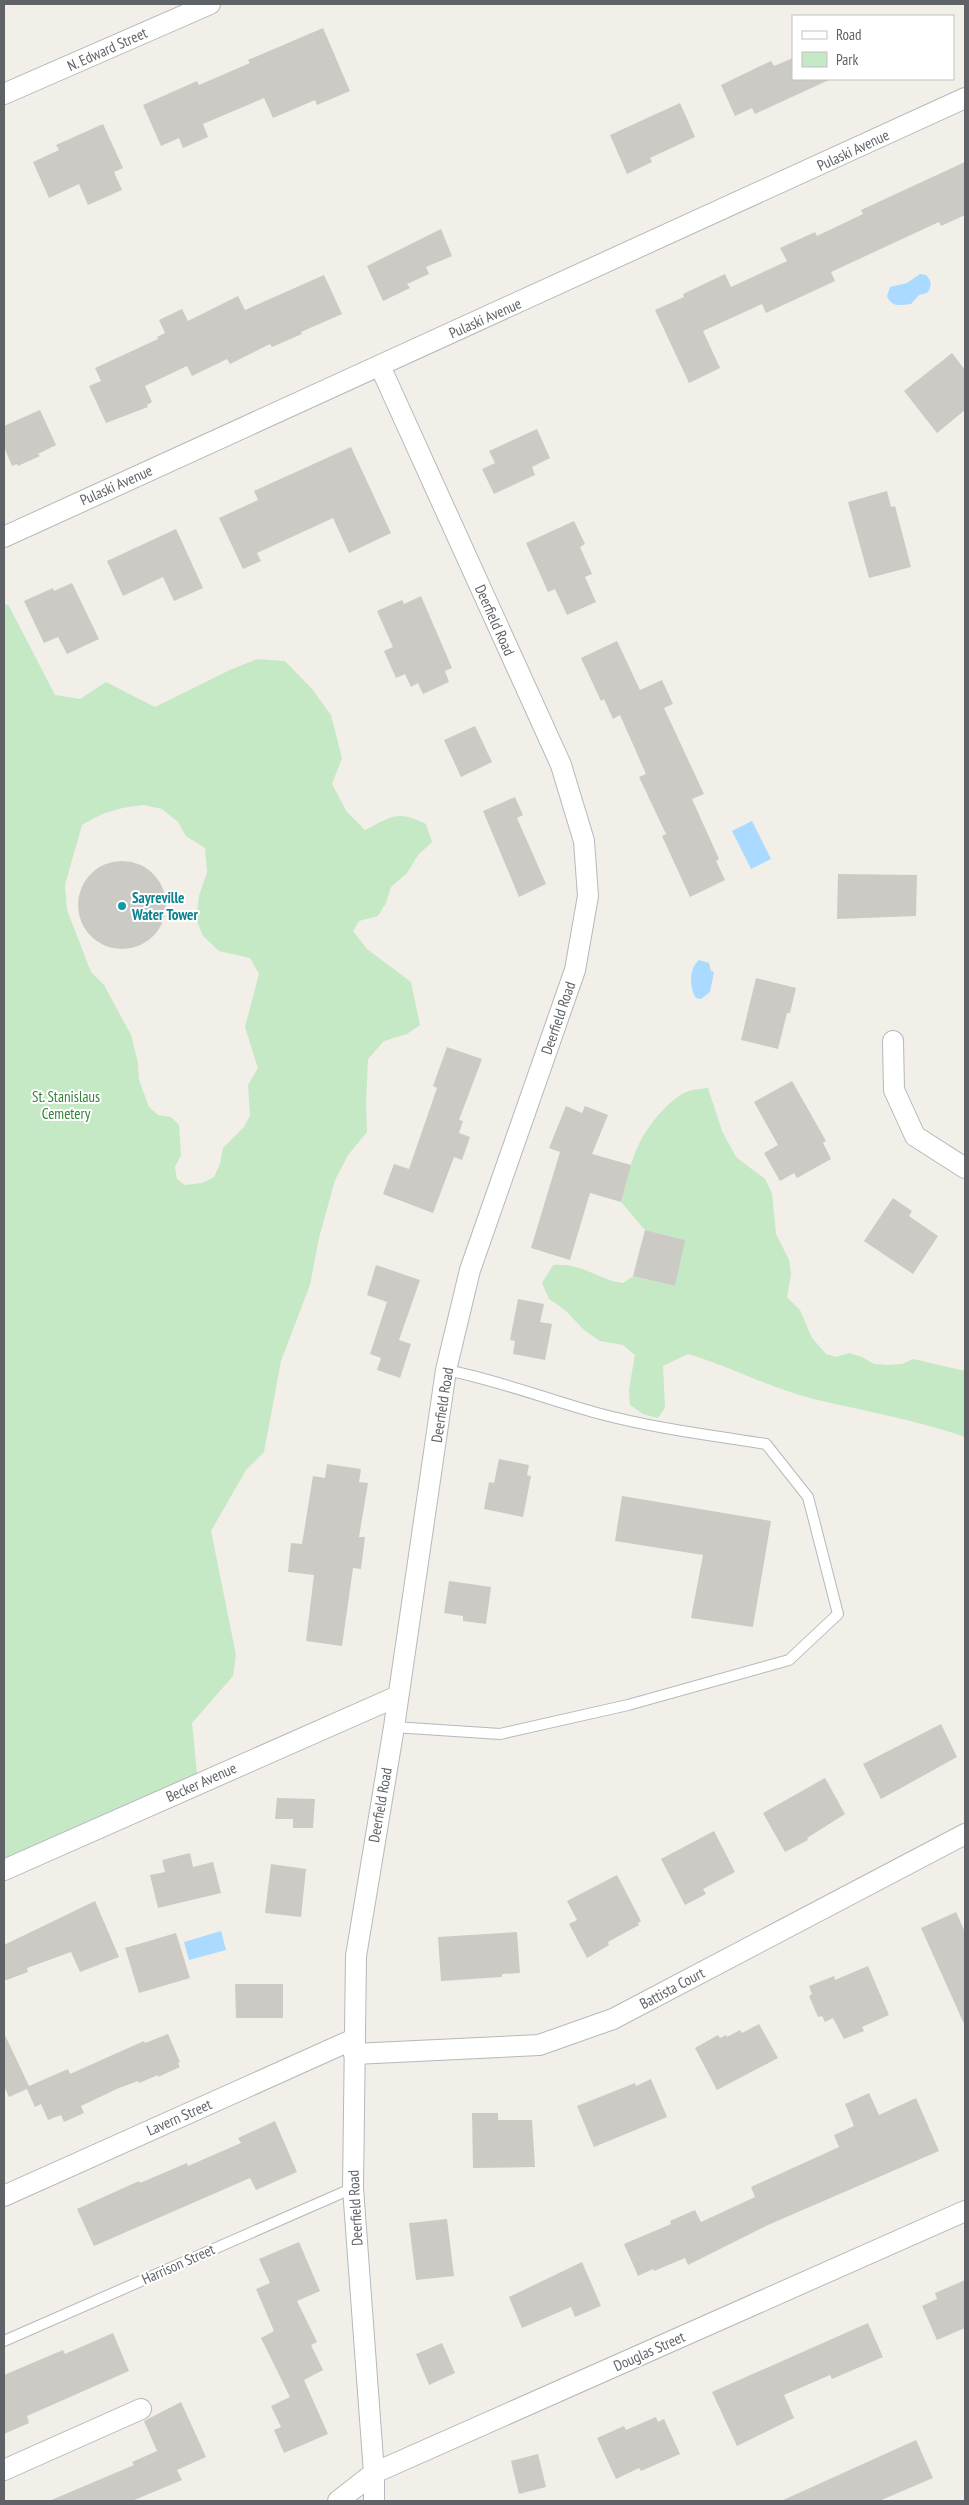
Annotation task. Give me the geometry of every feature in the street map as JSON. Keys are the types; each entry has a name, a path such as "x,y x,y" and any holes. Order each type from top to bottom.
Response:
{"street":[{"name":"N. Edward Street","path":"4,94 210,4"},
{"name":"Pulaski Avenue","path":"4,537 965,98"},
{"name":"Deerfield Road","path":"374,2501 374,2473 353,2188 356,1956 394,1727 446,1370 470,1270 575,970 588,896 584,840 561,765 380,366"},
{"path":"894,1041 894,1090 915,1136 965,1168"},
{"name":"Becker Avenue","path":"4,1870 398,1696"},
{"name":"Battista Court","path":"354,2046 539,2045 613,2019 965,1834"},
{"name":"Lavern Street","path":"4,2196 354,2046"},
{"name":"Douglas Street","path":"338,2501 374,2473 965,2211"},
{"path":"4,2470 141,2409"}],"lane":[{"path":"394,1727 500,1734 628,1705 789,1660 838,1614 808,1497 766,1444 653,1426 597,1413 476,1376 446,1370"},
{"name":"Harrison Street","path":"4,2341 353,2188"}],"green space":[{"name":"St. Stanislaus Cemetery","path":"4,603 9,606 55,695 80,699 106,682 155,707 232,669 257,659 285,661 312,689 331,715 342,758 332,784 347,812 365,830 395,816 408,817 426,824 432,842 418,855 407,873 391,887 386,903 378,916 359,921 353,931 367,949 411,982 420,1025 407,1034 384,1041 368,1059 367,1132 348,1155 335,1180 319,1238 310,1285 281,1361 264,1452 246,1470 211,1531 236,1655 233,1676 192,1723 198,1784 4,1870","holes":["144,805 162,809 178,822 186,836 205,848 207,872 199,896 196,919 203,936 219,951 250,958 259,974 245,1027 258,1068 248,1085 250,1115 244,1127 223,1148 220,1164 214,1177 202,1183 185,1185 177,1179 175,1167 181,1155 179,1125 171,1117 158,1115 149,1107 139,1080 138,1063 131,1035 104,985 91,972 67,910 65,885 82,825 104,813 127,807"]},
{"path":"708,1088 722,1131 736,1157 765,1179 772,1193 776,1234 789,1260 791,1275 787,1297 800,1310 812,1338 826,1354 836,1357 849,1353 862,1357 874,1364 887,1365 902,1364 913,1359 965,1371 965,1437 908,1420 810,1398 688,1354 663,1366 665,1408 658,1418 643,1414 630,1405 629,1389 635,1355 623,1345 600,1341 584,1330 565,1310 549,1299 542,1283 553,1265 573,1266 623,1283 633,1276 675,1286 684,1240 645,1230 621,1202 635,1152 654,1120 675,1098 691,1090"}],"water":[{"path":"920,274 926,275 930,282 930,288 927,293 919,295 911,304 897,305 889,300 887,296 890,287 907,283"},
{"path":"752,821 771,859 751,869 732,831"},
{"path":"699,960 709,963 711,971 714,972 710,992 701,999 696,998 691,984 693,968"},
{"path":"221,1931 226,1950 189,1960 184,1942"}],"building":[{"path":"323,28 350,91 317,105 315,100 273,118 264,98 203,124 208,137 183,148 179,138 161,146 143,105 197,81 199,85 250,63 248,60"},
{"path":"792,58 792,80 829,80 755,114 752,108 735,116 721,85 771,61 774,66"},
{"path":"680,103 695,137 650,158 652,162 627,174 610,135"},
{"path":"103,124 123,168 114,172 122,190 88,205 79,184 49,198 33,162 59,150 56,145"},
{"path":"965,162 965,215 941,226 939,222 831,272 835,281 766,313 762,304 703,331 720,368 689,383 655,310 684,297 683,294 725,274 731,287 787,261 780,248 815,232 817,236 863,214 861,210"},
{"path":"441,229 452,256 426,267 429,274 407,284 410,288 383,301 367,266"},
{"path":"324,275 342,314 272,347 270,344 230,364 227,359 192,376 187,366 145,386 152,402 147,405 148,407 106,423 89,386 101,381 95,368 158,339 157,337 165,333 159,320 182,309 188,321 238,296 245,310"},
{"path":"952,353 965,370 965,410 937,433 904,391"},
{"path":"40,410 56,445 38,454 40,456 18,466 17,464 12,466 4,447 4,426"},
{"path":"537,429 550,458 532,467 535,475 494,494 482,469 495,463 489,451"},
{"path":"351,447 391,533 349,553 333,518 257,553 261,561 243,569 219,518 258,500 254,491"},
{"path":"887,491 891,507 895,506 911,567 869,578 848,502"},
{"path":"574,521 585,544 580,547 592,574 585,577 596,602 567,615 555,589 548,592 526,543"},
{"path":"176,529 203,588 174,601 163,577 123,596 107,561"},
{"path":"72,583 99,639 67,654 58,637 44,643 24,601 53,588 54,591"},
{"path":"421,596 452,668 445,671 449,682 423,694 418,683 411,687 405,674 396,678 384,651 393,647 377,611 402,600 404,604"},
{"path":"617,641 640,690 662,680 673,704 664,708 704,794 692,799 719,859 716,861 725,880 690,897 662,836 666,834 639,777 646,774 620,715 613,719 604,699 601,701 581,658"},
{"path":"475,726 492,762 461,777 444,740"},
{"path":"515,797 523,815 517,818 546,884 519,897 483,811"},
{"name":"Sayreville Water Tower","path":"122,861 139,864 147,868 159,880 163,888 166,905 163,922 159,930 147,942 139,946 122,949 105,946 97,942 85,930 81,922 78,905 81,888 85,880 97,868 105,864"},
{"path":"838,874 917,875 916,916 837,919"},
{"path":"756,978 796,988 790,1013 787,1013 778,1049 741,1040"},
{"path":"447,1047 482,1059 459,1120 463,1121 459,1133 470,1137 462,1160 454,1157 433,1213 383,1194 394,1164 409,1169 437,1088 433,1086"},
{"path":"792,1081 826,1141 823,1143 831,1159 797,1178 794,1173 780,1181 764,1153 778,1145 754,1102"},
{"path":"566,1106 582,1113 585,1106 608,1115 592,1154 631,1165 621,1202 590,1193 570,1260 531,1248 560,1152 549,1148"},
{"path":"893,1198 912,1211 909,1216 938,1236 913,1274 864,1241"},
{"path":"645,1230 685,1240 675,1286 633,1276"},
{"path":"376,1265 420,1280 399,1340 411,1344 400,1378 377,1370 381,1358 370,1354 387,1302 367,1295"},
{"path":"518,1299 544,1304 540,1322 552,1324 545,1360 513,1354 515,1341 510,1340"},
{"path":"499,1459 529,1465 527,1475 531,1476 523,1517 484,1509 489,1482 494,1483"},
{"path":"327,1464 361,1469 359,1482 368,1483 359,1537 365,1537 361,1569 353,1568 342,1646 306,1641 314,1575 288,1572 291,1543 302,1544 313,1476 325,1478"},
{"path":"622,1496 771,1521 753,1627 691,1618 703,1555 615,1541"},
{"path":"449,1581 491,1587 486,1624 463,1621 463,1616 444,1613"},
{"path":"941,1724 957,1757 881,1799 863,1764"},
{"path":"825,1778 845,1814 807,1838 808,1840 785,1852 763,1813"},
{"path":"277,1798 315,1799 313,1828 293,1828 293,1819 275,1819"},
{"path":"714,1831 735,1872 703,1889 706,1894 685,1905 661,1859"},
{"path":"190,1853 193,1867 213,1862 221,1893 158,1908 150,1875 165,1872 162,1860"},
{"path":"271,1864 306,1869 301,1917 265,1913"},
{"path":"617,1875 641,1921 638,1923 639,1925 608,1942 609,1945 587,1958 569,1924 577,1920 567,1901"},
{"path":"95,1901 119,1957 80,1972 71,1952 27,1968 28,1972 4,1981 4,1945"},
{"path":"956,1912 965,1932 965,2026 921,1928"},
{"path":"517,1932 520,1973 502,1974 502,1977 441,1981 438,1937"},
{"path":"176,1933 190,1978 139,1993 125,1948"},
{"path":"868,1966 889,2015 862,2027 864,2031 844,2039 833,2018 825,2022 822,2016 818,2017 809,1996 812,1994 809,1986 834,1976 835,1980"},
{"path":"235,1984 283,1984 283,2018 236,2018"},
{"path":"759,2024 778,2058 717,2090 695,2048 718,2035 720,2038 726,2035 727,2037 740,2030 742,2033"},
{"path":"4,2033 29,2086 68,2069 70,2074 144,2041 145,2043 168,2034 180,2062 178,2063 180,2067 158,2077 158,2075 139,2083 138,2081 119,2088 81,2106 84,2113 64,2122 61,2115 48,2120 41,2104 35,2107 27,2089 9,2097 4,2086"},
{"path":"651,2079 667,2117 594,2147 577,2106 635,2083 636,2086"},
{"path":"869,2093 879,2115 916,2098 939,2151 768,2225 688,2265 685,2258 638,2276 624,2244 671,2224 670,2221 695,2210 701,2222 755,2197 751,2187 839,2147 834,2135 854,2126 845,2104"},
{"path":"472,2113 498,2113 498,2120 532,2120 535,2167 473,2168"},
{"path":"275,2121 297,2172 256,2190 250,2178 94,2246 77,2209 139,2181 140,2183 187,2163 188,2166 241,2143 238,2138"},
{"path":"447,2219 454,2276 416,2280 409,2223"},
{"path":"299,2242 320,2291 297,2301 317,2342 311,2345 323,2370 304,2380 328,2434 284,2453 274,2430 281,2427 271,2406 290,2397 261,2338 274,2331 256,2289 270,2283 259,2259"},
{"path":"582,2262 601,2306 575,2317 571,2307 522,2328 509,2297"},
{"path":"965,2280 965,2328 937,2340 922,2306 937,2299 935,2293"},
{"path":"868,2323 883,2357 832,2379 830,2375 784,2395 794,2418 737,2446 712,2392"},
{"path":"113,2333 129,2371 27,2416 29,2423 4,2434 4,2375 63,2350 65,2354"},
{"path":"442,2343 455,2373 429,2385 416,2354"},
{"path":"181,2402 206,2457 177,2470 182,2480 132,2501 49,2501 134,2465 132,2462 157,2451 144,2421"},
{"path":"656,2417 658,2422 664,2419 680,2454 641,2471 639,2468 616,2479 597,2438 624,2426 626,2430"},
{"path":"916,2440 933,2478 879,2501 781,2501"},
{"path":"538,2454 546,2487 519,2494 511,2461"}],"place":[{"name":"Sayreville Water Tower","path":"122,906"}]}
